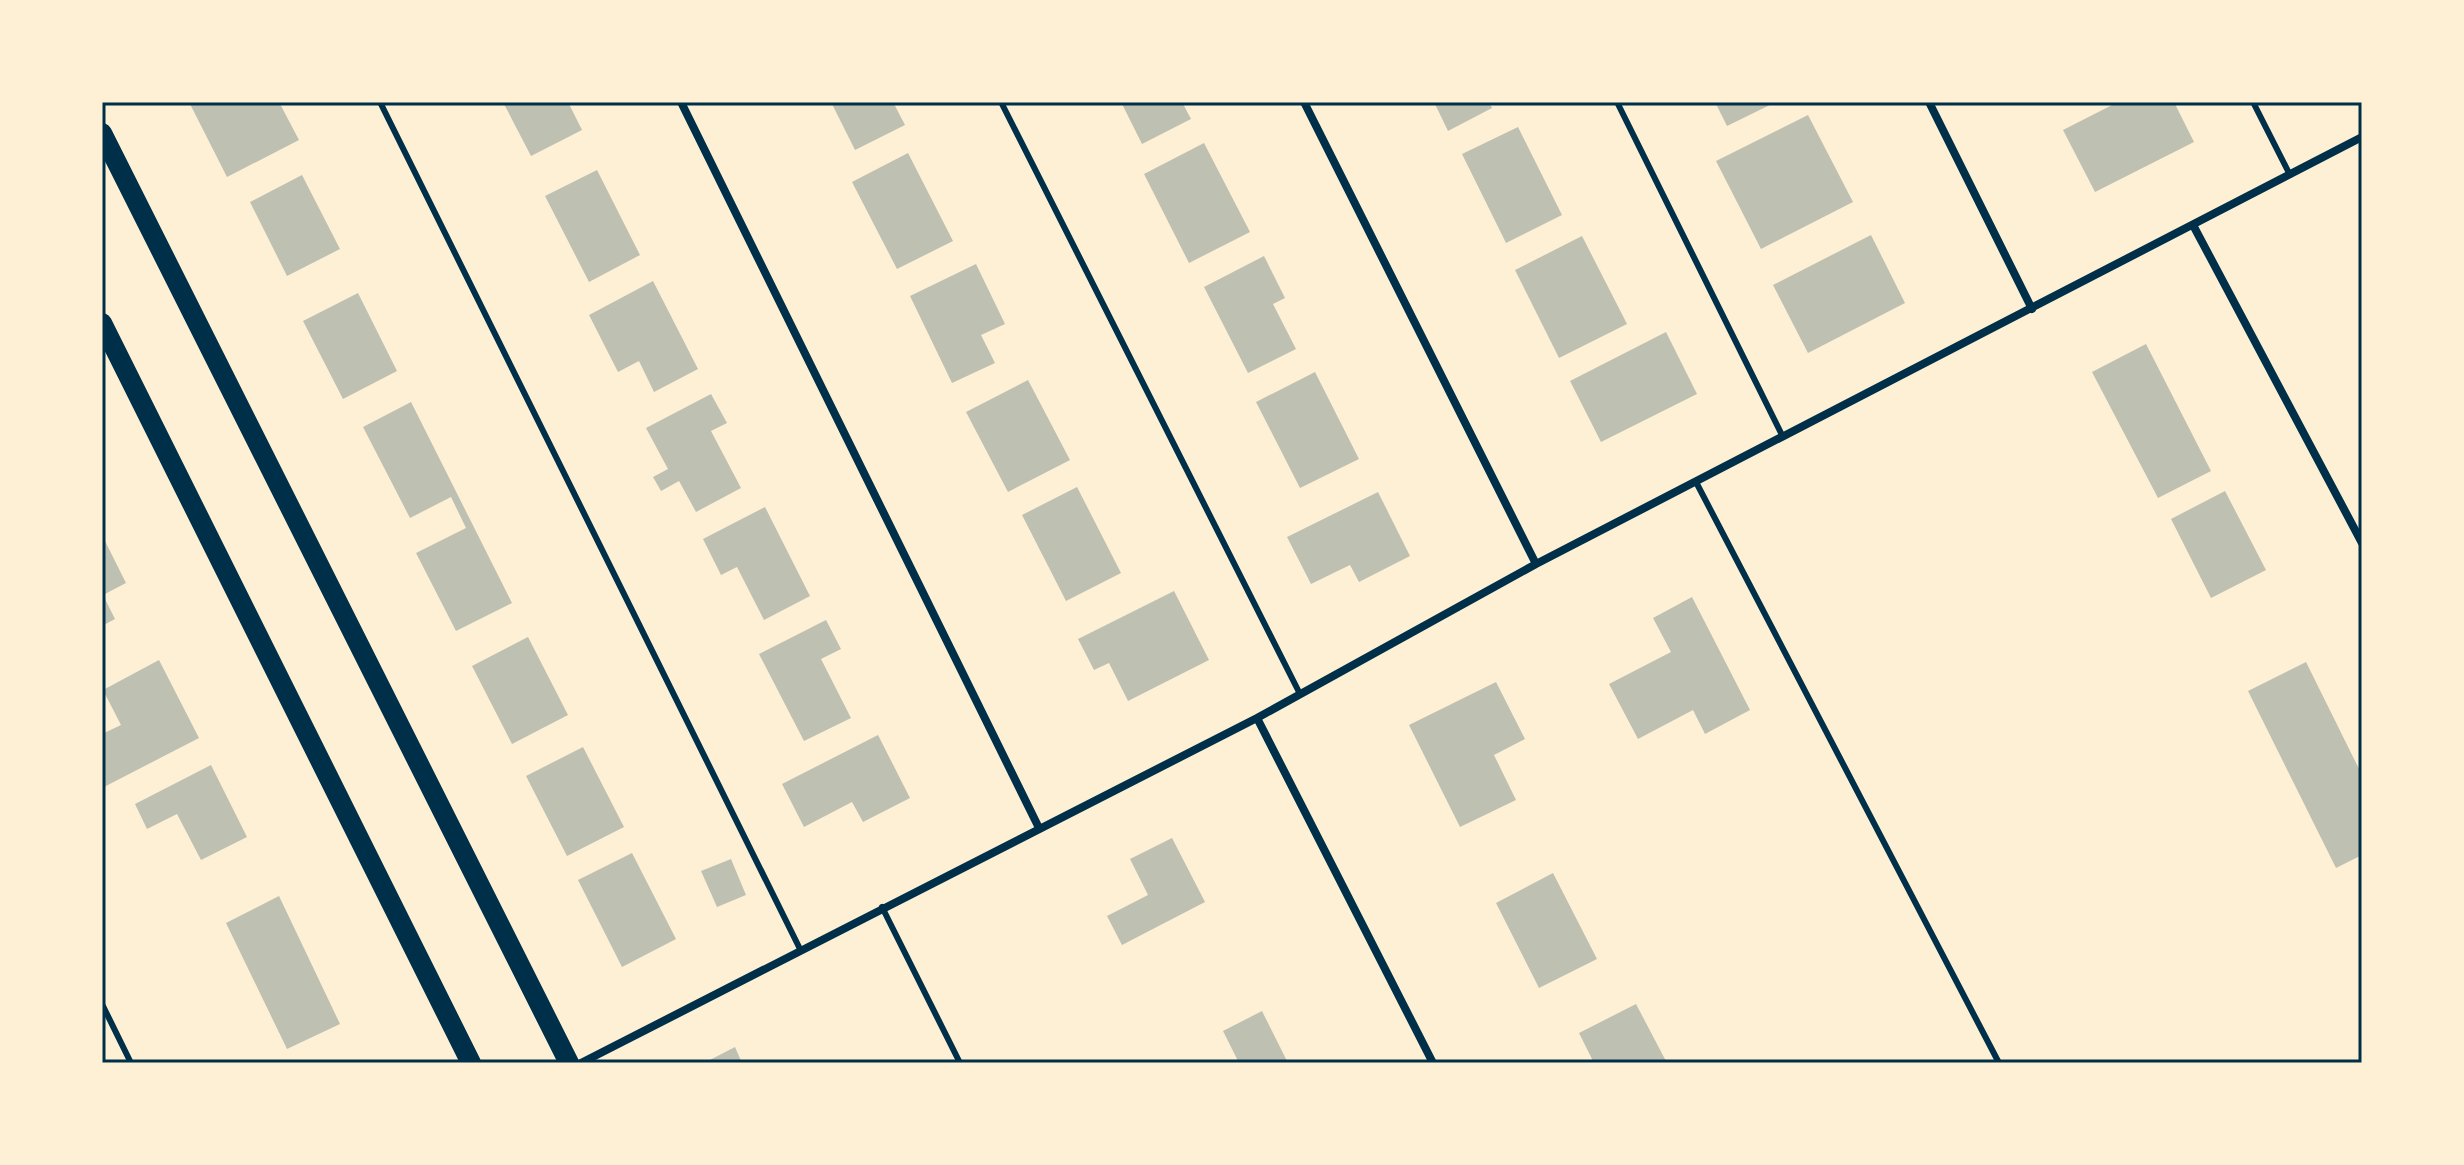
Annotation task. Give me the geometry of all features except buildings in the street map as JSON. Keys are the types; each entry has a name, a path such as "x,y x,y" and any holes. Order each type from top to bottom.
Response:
{"main road":[{"path":"102,133 569,1063"},
{"path":"102,323 471,1063"}],"street":[{"path":"681,102 1039,828"},
{"path":"1304,102 1536,564"},
{"path":"1929,102 2032,309"},
{"path":"581,1063 1257,718 1536,564 2362,137"},
{"path":"2193,225 2362,543"},
{"path":"1257,718 1433,1063"}],"lane":[{"path":"380,102 800,949"},
{"path":"1001,102 1300,694"},
{"path":"1617,102 1783,437"},
{"path":"2253,102 2290,175"},
{"path":"1696,482 1999,1063"},
{"path":"882,907 960,1063"},
{"path":"102,1004 131,1063"}]}
